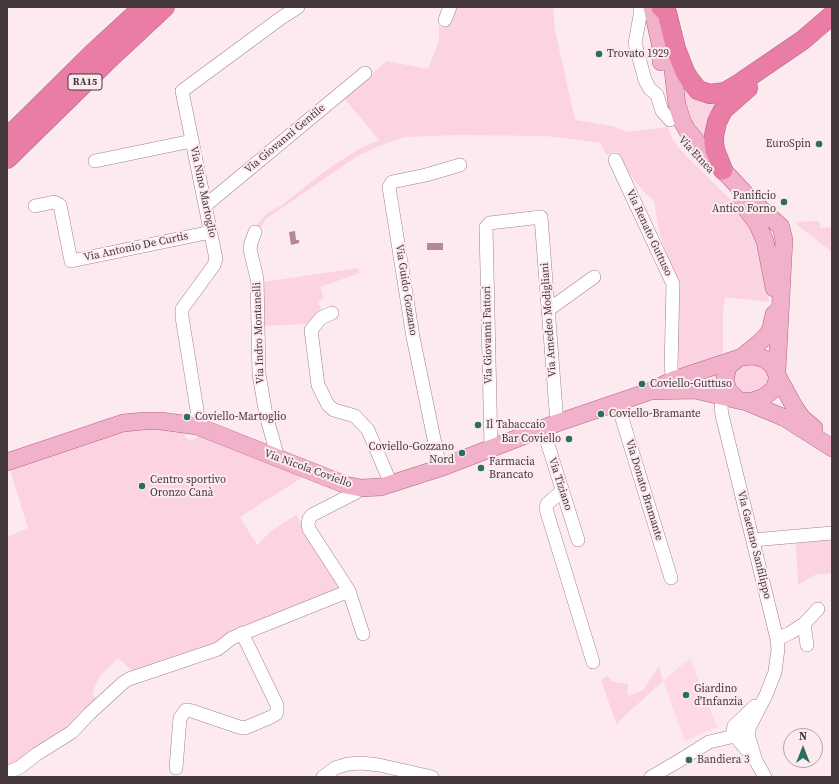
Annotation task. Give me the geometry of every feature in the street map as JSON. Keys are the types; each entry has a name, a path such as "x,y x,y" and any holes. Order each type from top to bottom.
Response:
{"highway":[{"name":"RA15","path":"7,138 94,52 143,7"},
{"name":"RA15","path":"7,159 105,63 165,7"},
{"path":"661,7 667,13 676,49 685,72 698,90 710,94 725,92 740,83 803,40 832,15"},
{"path":"723,170 715,150 714,136 717,122 723,110 744,90 808,46 832,25"}],"main road":[{"name":"Via Etnea","path":"652,7 660,43 665,101 670,120 679,138 688,150 743,204 757,223 765,241 774,291 773,322 768,334 758,344 739,358"},
{"name":"Via Etnea","path":"661,7 671,46 675,94 679,114 683,123 694,140 750,199 767,216 781,227 783,233"},
{"path":"765,241 776,241 783,233"},
{"path":"783,233 784,240 777,373 777,380 774,389 759,400 753,401 734,398 728,390 725,379 728,368 739,358 754,356 765,359 770,362 777,373 788,398 802,418 822,435 832,439"},
{"name":"Via Nicola Coviello","path":"7,462 123,423 161,421 196,426 335,481 361,488 376,487 391,484 440,468 617,402 651,391 694,382 739,358"},
{"path":"694,382 784,418 832,448"}],"street":[{"name":"Via Nino Martoglio","path":"196,426 197,410 182,309 214,265 216,260 182,91 280,18 298,7"},
{"path":"445,20 450,7"},
{"path":"640,7 640,16 635,43 645,80 650,89 657,95 662,111 670,120"},
{"name":"Via Giovanni Gentile","path":"206,205 364,73"},
{"path":"95,161 192,141"},
{"name":"Via Renato Guttuso","path":"615,160 673,284 671,368 674,386"},
{"name":"Via Guido Gozzano","path":"440,468 413,337 389,187 392,182 460,166"},
{"name":"Via Antonio De Curtis","path":"36,206 54,202 60,205 71,261 211,232"},
{"name":"Via Amedeo Modigliani","path":"490,223 541,217 548,310 550,426"},
{"name":"Via Giovanni Fattori","path":"490,223 486,227 491,448"},
{"name":"Via Indro Montanelli","path":"255,232 250,249 257,279 259,374 266,415 278,458"},
{"path":"548,310 594,277"},
{"path":"332,313 321,318 311,330 318,385 328,404 334,410 355,416 368,430 391,484"},
{"name":"Via Gaetano Sanfilippo","path":"734,398 721,408 722,415 777,639 777,664 766,695 749,728"},
{"name":"Via Donato Bramante","path":"617,402 671,578"},
{"name":"Via Tiziano","path":"550,426 562,491 578,540"},
{"path":"335,481 337,496 335,502"},
{"path":"361,488 355,493 312,515 308,524 309,529 349,591 363,634"},
{"path":"562,491 547,504 546,509 593,662"},
{"path":"753,540 832,533"},
{"path":"7,773 20,767 37,754 72,732 124,682 134,677 218,649 232,638 242,633 349,591"},
{"path":"777,639 804,624 818,609"},
{"path":"804,624 807,645"},
{"path":"176,768 180,718 186,710 192,710 239,728 245,728 276,714 276,705 242,633"},
{"path":"734,731 766,695"},
{"path":"651,777 682,760 680,754 683,748 734,731 749,728 749,738 756,761"},
{"path":"734,731 756,761 765,777"},
{"path":"323,777 335,768 348,764 362,763 374,764 432,777"}],"shaded area":[{"path":"455,7 553,7 555,30 575,120 612,126 626,132 668,127 672,139 686,156 730,199 752,227 766,268 769,302 725,297 723,311 723,353 681,372 678,365 677,284 659,231 654,201 643,191 624,167 617,151 606,155 601,143 546,136 457,135 405,137 379,146 356,157 266,219 259,230 255,227 267,213 282,205 325,171 359,149 379,140 344,98 387,61 428,69 439,41 439,27 450,25 453,9"},
{"path":"684,77 720,97 711,147 696,129 688,115 683,94"},
{"path":"819,221 820,228 832,227 832,252 796,224 797,222"},
{"path":"295,231 296,240 299,240 299,243 291,245 289,232"},
{"path":"427,243 443,243 443,250 427,250"},
{"path":"358,268 360,273 320,287 324,298 318,301 321,309 306,324 261,326 261,304 264,300 264,294 261,291 263,282"},
{"path":"756,362 771,373 768,387 743,396 730,377 736,367"},
{"path":"721,368 720,390 695,384 695,379"},
{"path":"146,427 183,430 186,439 195,440 199,433 306,475 240,517 257,545 271,531 296,515 334,576 343,587 220,645 134,673 118,658 99,677 92,694 99,701 73,728 11,768 7,763 7,537 28,528 9,467 106,434"},
{"path":"832,538 832,573 815,575 798,585 796,543"},
{"name":"Giardino d'Infanzia","path":"690,658 717,727 685,741 663,681"},
{"path":"659,666 663,681 619,721 617,726 601,680 607,676 613,682 628,684 627,692 629,696 643,690"}],"place":[{"name":"Trovato 1929","path":"599,54"},
{"name":"EuroSpin","path":"819,144"},
{"name":"Panificio Antico Forno","path":"784,202"},
{"name":"Coviello-Guttuso","path":"642,384"},
{"name":"Coviello-Bramante","path":"601,414"},
{"name":"Coviello-Martoglio","path":"187,417"},
{"name":"Il Tabaccaio","path":"478,425"},
{"name":"Bar Coviello","path":"569,439"},
{"name":"Coviello-Gozzano Nord","path":"462,453"},
{"name":"Farmacia Brancato","path":"481,468"},
{"name":"Centro sportivo Oronzo Canà","path":"142,486"},
{"name":"Giardino d'Infanzia","path":"686,695"},
{"name":"Bandiera 3","path":"689,760"}]}
